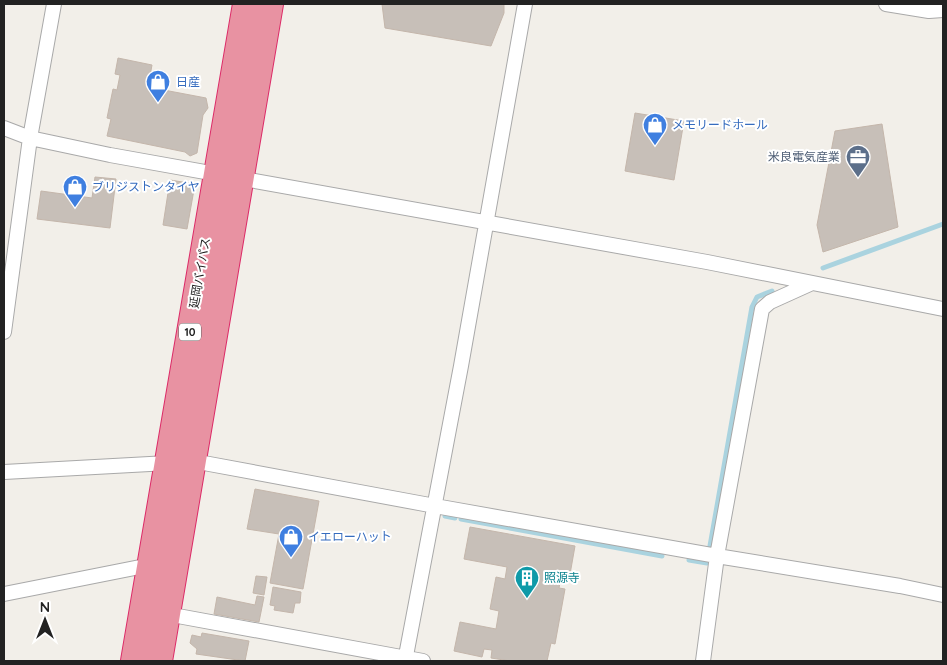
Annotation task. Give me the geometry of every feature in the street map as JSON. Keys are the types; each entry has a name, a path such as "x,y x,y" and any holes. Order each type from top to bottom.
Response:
{"highway":[{"name":"延岡バイパス","path":"229,176 246,4"},
{"name":"延岡バイパス","path":"159,661 167,614 180,462 229,176 270,4"},
{"name":"延岡バイパス","path":"134,661 150,566 180,462"}],"street":[{"path":"4,332 30,138 54,4"},
{"path":"406,660 461,366 525,4"},
{"path":"886,4 929,11 943,10"},
{"path":"4,128 30,138 110,155 707,262 943,309"},
{"path":"703,661 717,556 762,309 770,302 812,282"},
{"path":"4,472 180,462 943,595"},
{"path":"4,594 150,566"},
{"path":"167,614 406,660 423,661"}],"building":[{"path":"382,4 504,4 504,13 491,46 385,28"},
{"name":"日産","path":"118,58 152,65 148,87 206,98 208,108 203,115 197,153 190,156 185,152 107,136 111,119 107,118 113,89 117,90 120,75 115,74"},
{"name":"メモリードホール","path":"635,113 684,121 674,180 625,171"},
{"name":"米良電気産業","path":"882,124 898,227 823,252 817,225 835,131"},
{"name":"ブリジストンタイヤ","path":"95,177 116,179 110,228 37,219 41,191 92,198"},
{"path":"170,180 195,184 187,229 163,225"},
{"name":"イエローハット","path":"255,489 319,501 303,589 270,583 279,534 247,529"},
{"name":"照源寺","path":"470,527 575,546 569,580 561,578 559,588 565,589 555,644 551,643 547,661 510,661 491,658 492,650 484,649 482,657 454,651 460,622 496,629 499,611 490,609 496,577 505,579 507,567 464,559"},
{"path":"256,576 267,577 264,595 253,593"},
{"path":"273,587 301,592 300,603 295,603 293,613 274,610 275,606 270,605"},
{"path":"257,596 264,597 259,622 214,614 217,597 255,605"},
{"path":"202,633 249,641 245,661 196,654 197,649 190,643 192,635 201,637"}],"waterway":[{"path":"823,268 943,224"},
{"path":"710,546 752,307 757,297 772,291"},
{"path":"445,516 455,518"},
{"path":"461,519 662,556"},
{"path":"689,560 707,563"}],"place":[{"name":"日産","path":"158,103"},
{"name":"メモリードホール","path":"655,146"},
{"name":"米良電気産業","path":"858,178"},
{"name":"ブリジストンタイヤ","path":"75,208"},
{"name":"イエローハット","path":"291,558"},
{"name":"照源寺","path":"527,599"}]}
